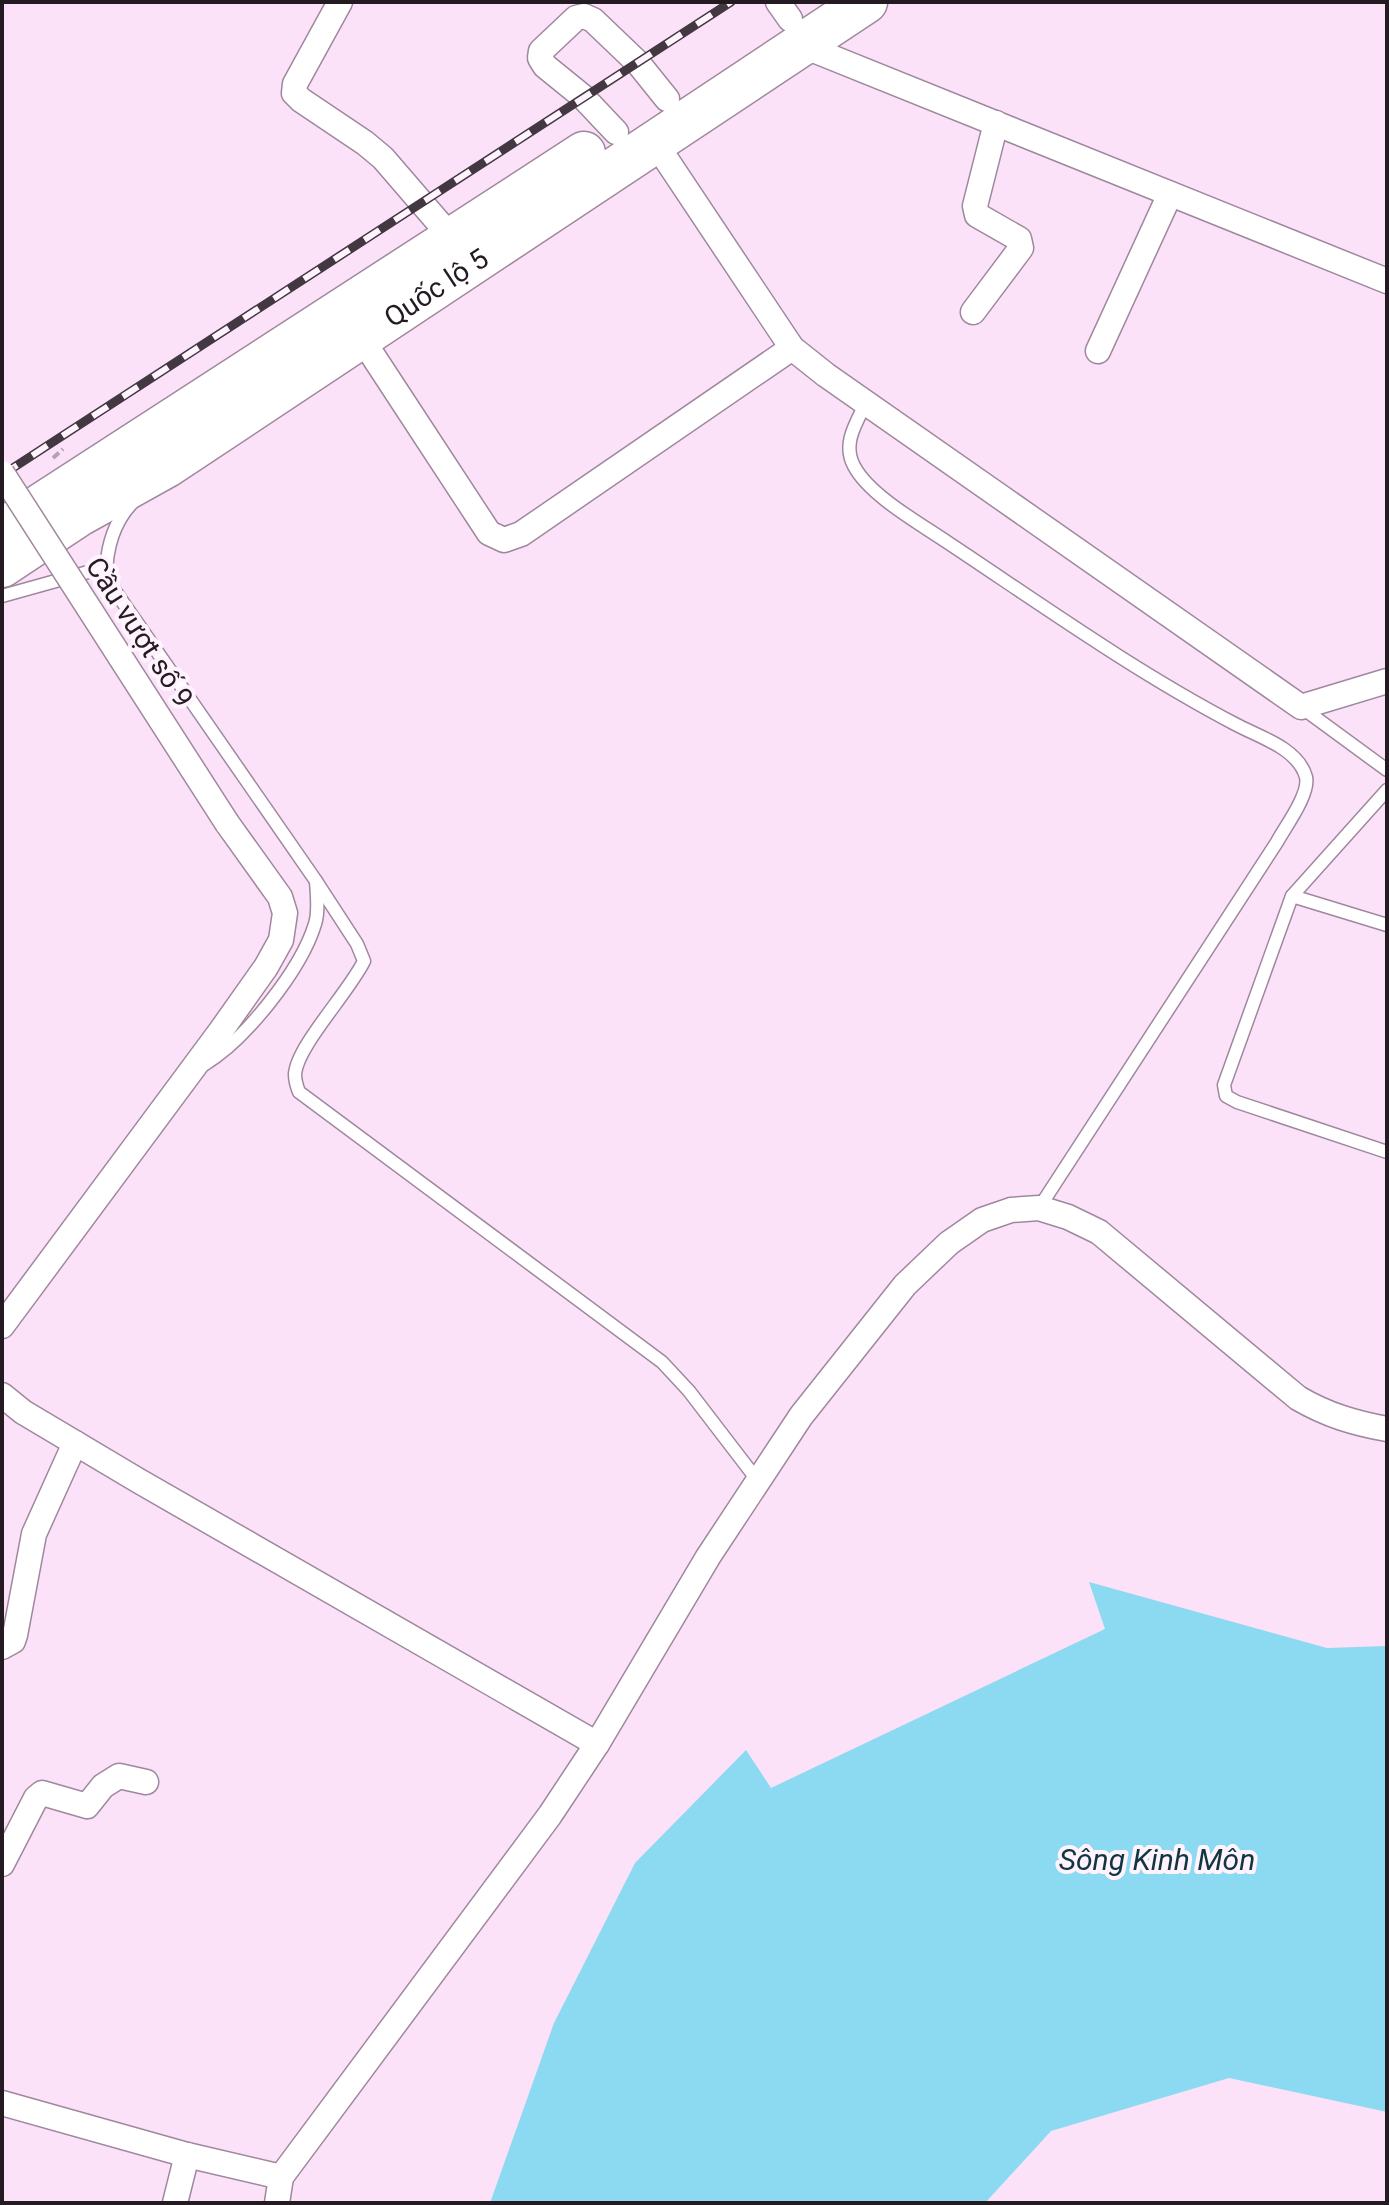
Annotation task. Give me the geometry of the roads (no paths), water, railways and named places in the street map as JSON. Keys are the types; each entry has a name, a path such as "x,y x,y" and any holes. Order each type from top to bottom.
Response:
{"highway":[{"name":"Quốc lộ 5","path":"2,530 452,238 635,136 667,99 796,17 866,2"},
{"name":"Quốc lộ 5","path":"2,566 79,515 167,466 360,336 796,17"}],"street":[{"path":"340,2 295,84 294,93 383,158 452,238"},
{"path":"667,99 638,63 593,20 584,16 576,18 541,51 540,58 545,66 635,136 792,348 1301,707 1387,681"},
{"path":"796,17 996,123 1387,281"},
{"path":"973,312 1021,248 1019,239 977,215 975,206 996,123"},
{"path":"1098,351 1170,194"},
{"path":"360,336 489,533 504,540 521,534 792,348"},
{"name":"Cầu vượt số 9","path":"2,473 227,823 280,897 285,913 281,940 266,967 190,1073"},
{"path":"2,1326 190,1073"},
{"path":"277,2203 281,2177 550,1815 597,1744 708,1557 801,1416 905,1285 949,1243 982,1220 1011,1210 1039,1208 1068,1217 1099,1232 1298,1398 1350,1422 1387,1429"},
{"path":"2,1395 23,1412 281,1564 597,1744"},
{"path":"2,1647 13,1641 34,1534 75,1443"},
{"path":"2,1864 36,1798 42,1793 87,1806 103,1786 119,1776 146,1782"},
{"path":"2,2103 187,2155 281,2177"},
{"path":"175,2203 187,2155"}],"lane":[{"path":"866,403 852,431 848,448 853,465 866,484 1142,672 1291,754 1306,778 1306,790 1277,842 1039,1208"},
{"path":"167,466 126,509 112,537 106,578 316,881 357,944 364,961 355,979 300,1056 294,1076 299,1092 662,1362 689,1391 758,1481"},
{"path":"2,596 106,567"},
{"path":"1301,707 1387,770"},
{"path":"1387,790 1292,896 1224,1085 1226,1096 1237,1102 1387,1152"},
{"path":"190,1073 222,1054 253,1024 303,955 317,921 316,881"},
{"path":"1292,896 1387,925"}],"water":[{"name":"Sông Kinh Môn","path":"1089,1582 1327,1648 1387,1646 1387,2112 1229,2078 1051,2131 985,2203 490,2203 554,2023 635,1863 746,1750 771,1788 1105,1629"}],"railway":[{"path":"2,475 731,2"}]}
